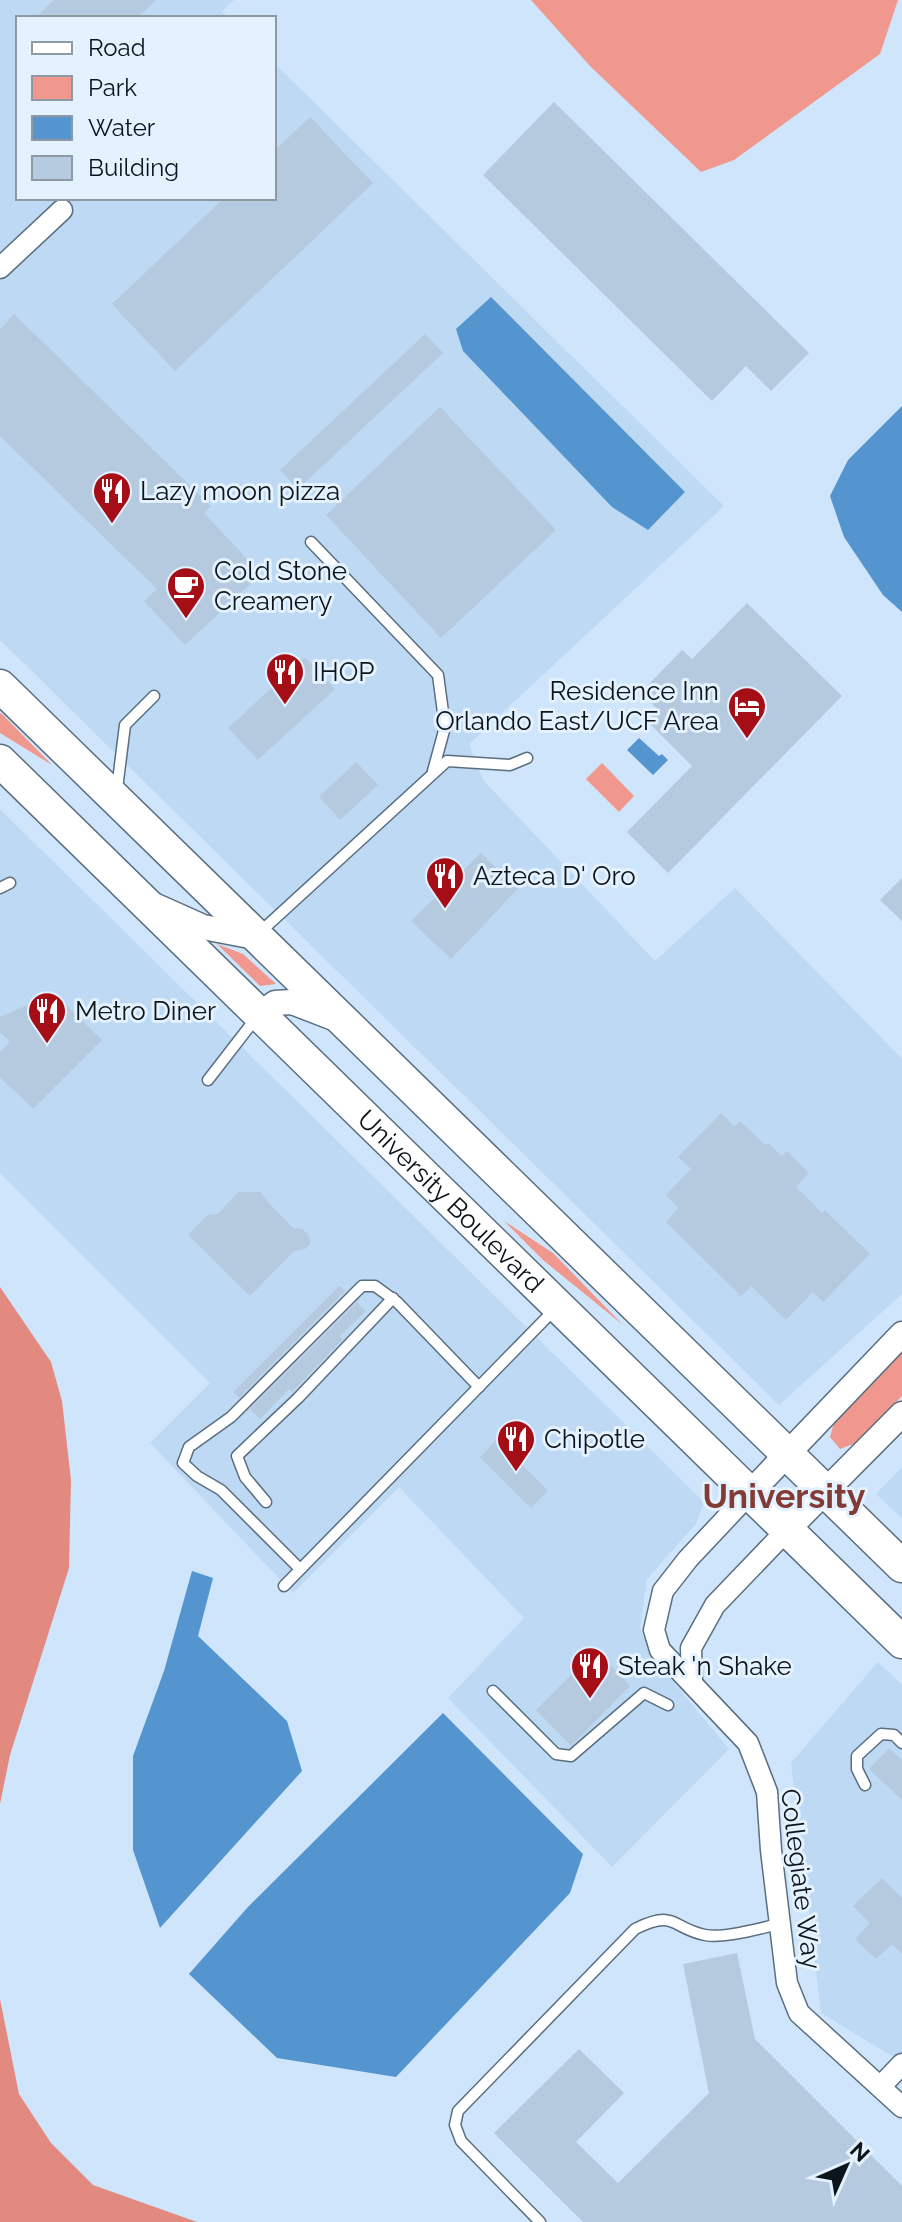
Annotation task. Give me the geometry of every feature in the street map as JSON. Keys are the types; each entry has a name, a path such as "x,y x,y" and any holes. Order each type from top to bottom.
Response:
{"main road":[{"name":"University Boulevard","path":"0,686 902,1566"},
{"name":"University Boulevard","path":"0,761 902,1642"}],"street":[{"path":"0,268 59,207"},
{"path":"140,898 203,927 255,937"},
{"path":"259,1015 275,1003 292,1002 342,1022"},
{"path":"749,1494 902,1334"},
{"path":"692,1683 691,1648 715,1605 902,1414"},
{"name":"Collegiate Way","path":"749,1494 688,1559 663,1591 654,1630 660,1650 748,1743 767,1792 787,1983 799,2013 902,2107"},
{"path":"881,2086 902,2064"}],"lane":[{"path":"311,542 438,675 445,727 433,771"},
{"path":"116,799 125,725 154,696"},
{"path":"255,937 447,761 510,765 527,758"},
{"path":"208,1080 259,1015"},
{"path":"300,1569 221,1490 197,1476 183,1463 189,1447 231,1417 362,1286 375,1286 393,1298 479,1387"},
{"path":"266,1502 245,1477 237,1456 298,1398 393,1298"},
{"path":"284,1586 557,1307"},
{"path":"493,1691 556,1754 571,1756 644,1693 668,1705"},
{"path":"865,1785 857,1769 857,1756 881,1734 894,1735 902,1743"},
{"path":"540,2222 461,2141 455,2125 458,2111 635,1929 652,1921 673,1920 707,1935 780,1924"}],"shaded area":[{"path":"0,0 234,0 222,11 226,16 16,16 16,200 276,200 276,65 724,506 469,744 483,780 655,961 735,888 902,1059 902,1294 779,1405 0,640"},
{"path":"0,809 704,1502 696,1524 647,1579 640,1628 650,1654 729,1749 612,1867 448,1698 524,1618 399,1487 293,1593 150,1443 210,1383 0,1173"},
{"path":"0,1287 51,1362 62,1401 71,1480 69,1568 10,1755 0,1804"},
{"path":"902,1467 902,1518 876,1494"},
{"path":"878,1662 902,1685 902,2062 821,2013 791,1763"},
{"path":"0,1999 19,2094 51,2143 93,2185 197,2222 0,2222"}],"green space":[{"path":"531,0 898,0 880,54 734,160 701,172 590,66"},
{"path":"2,714 52,765 0,733"},
{"path":"602,763 634,796 619,812 586,779"},
{"path":"217,944 243,954 276,984 260,986"},
{"path":"504,1221 553,1253 623,1325 543,1260"},
{"path":"902,1353 902,1396 856,1443 840,1449 830,1437 834,1423"}],"water":[{"path":"491,297 685,492 648,530 612,507 463,351 456,329"},
{"path":"902,406 902,612 883,595 844,537 830,496 848,460"},
{"path":"639,738 668,760 653,775 627,750"},
{"path":"192,1571 213,1578 198,1636 287,1721 302,1771 160,1928 133,1850 133,1756 164,1671"},
{"path":"443,1713 583,1854 570,1893 396,2077 277,2058 189,1974 247,1908"}],"building":[{"path":"54,0 156,0 139,16 37,16"},
{"path":"554,102 809,353 771,391 746,366 712,401 483,175"},
{"path":"310,117 373,183 175,371 112,304 222,200 276,200 276,149"},
{"path":"14,314 211,506 204,513 261,574 185,645 144,601 157,589 0,436 0,329"},
{"path":"425,334 443,353 298,489 280,470"},
{"path":"440,407 556,530 441,638 326,515"},
{"name":"Residence Inn Orlando East/UCF Area","path":"747,603 842,696 668,873 627,832 692,766 647,721 658,710 641,692 682,650 692,659"},
{"path":"305,657 335,689 258,760 228,728"},
{"path":"356,762 378,785 340,820 319,797"},
{"path":"481,853 518,889 451,959 411,921"},
{"path":"902,878 902,921 880,900"},
{"path":"56,995 102,1040 33,1109 0,1077 0,1052 10,1042 0,1032 0,1017 32,1003 40,1011"},
{"path":"721,1113 734,1126 740,1121 765,1145 768,1143 782,1156 787,1151 809,1173 796,1187 822,1213 825,1210 870,1254 823,1302 813,1292 786,1320 751,1286 741,1296 666,1222 679,1208 666,1195 691,1169 678,1157"},
{"path":"239,1192 261,1192 293,1228 302,1229 308,1234 311,1243 305,1249 294,1251 250,1296 188,1235 208,1215 218,1214"},
{"path":"339,1286 345,1291 239,1398 233,1392"},
{"path":"357,1302 366,1311 340,1336 343,1339 292,1392 289,1389 260,1419 250,1409"},
{"path":"497,1439 548,1491 531,1508 480,1457"},
{"path":"596,1650 630,1686 571,1746 536,1710"},
{"path":"889,1748 902,1760 902,1800 869,1769"},
{"path":"882,1878 902,1898 902,1954 892,1944 876,1959 855,1939 870,1923 853,1906"},
{"path":"737,1953 755,2039 902,2186 902,2222 583,2222 494,2133 579,2049 624,2093 576,2142 618,2183 709,2093 683,1964"}],"place":[{"name":"Lazy moon pizza","path":"112,525"},
{"name":"Cold Stone Creamery","path":"186,620"},
{"name":"IHOP","path":"285,706"},
{"name":"Residence Inn Orlando East/UCF Area","path":"747,740"},
{"name":"Azteca D' Oro","path":"445,910"},
{"name":"Metro Diner","path":"47,1045"},
{"name":"Chipotle","path":"516,1473"},
{"name":"Steak 'n Shake","path":"590,1700"}],"district":[{"name":"University","path":"784,1496"}]}
